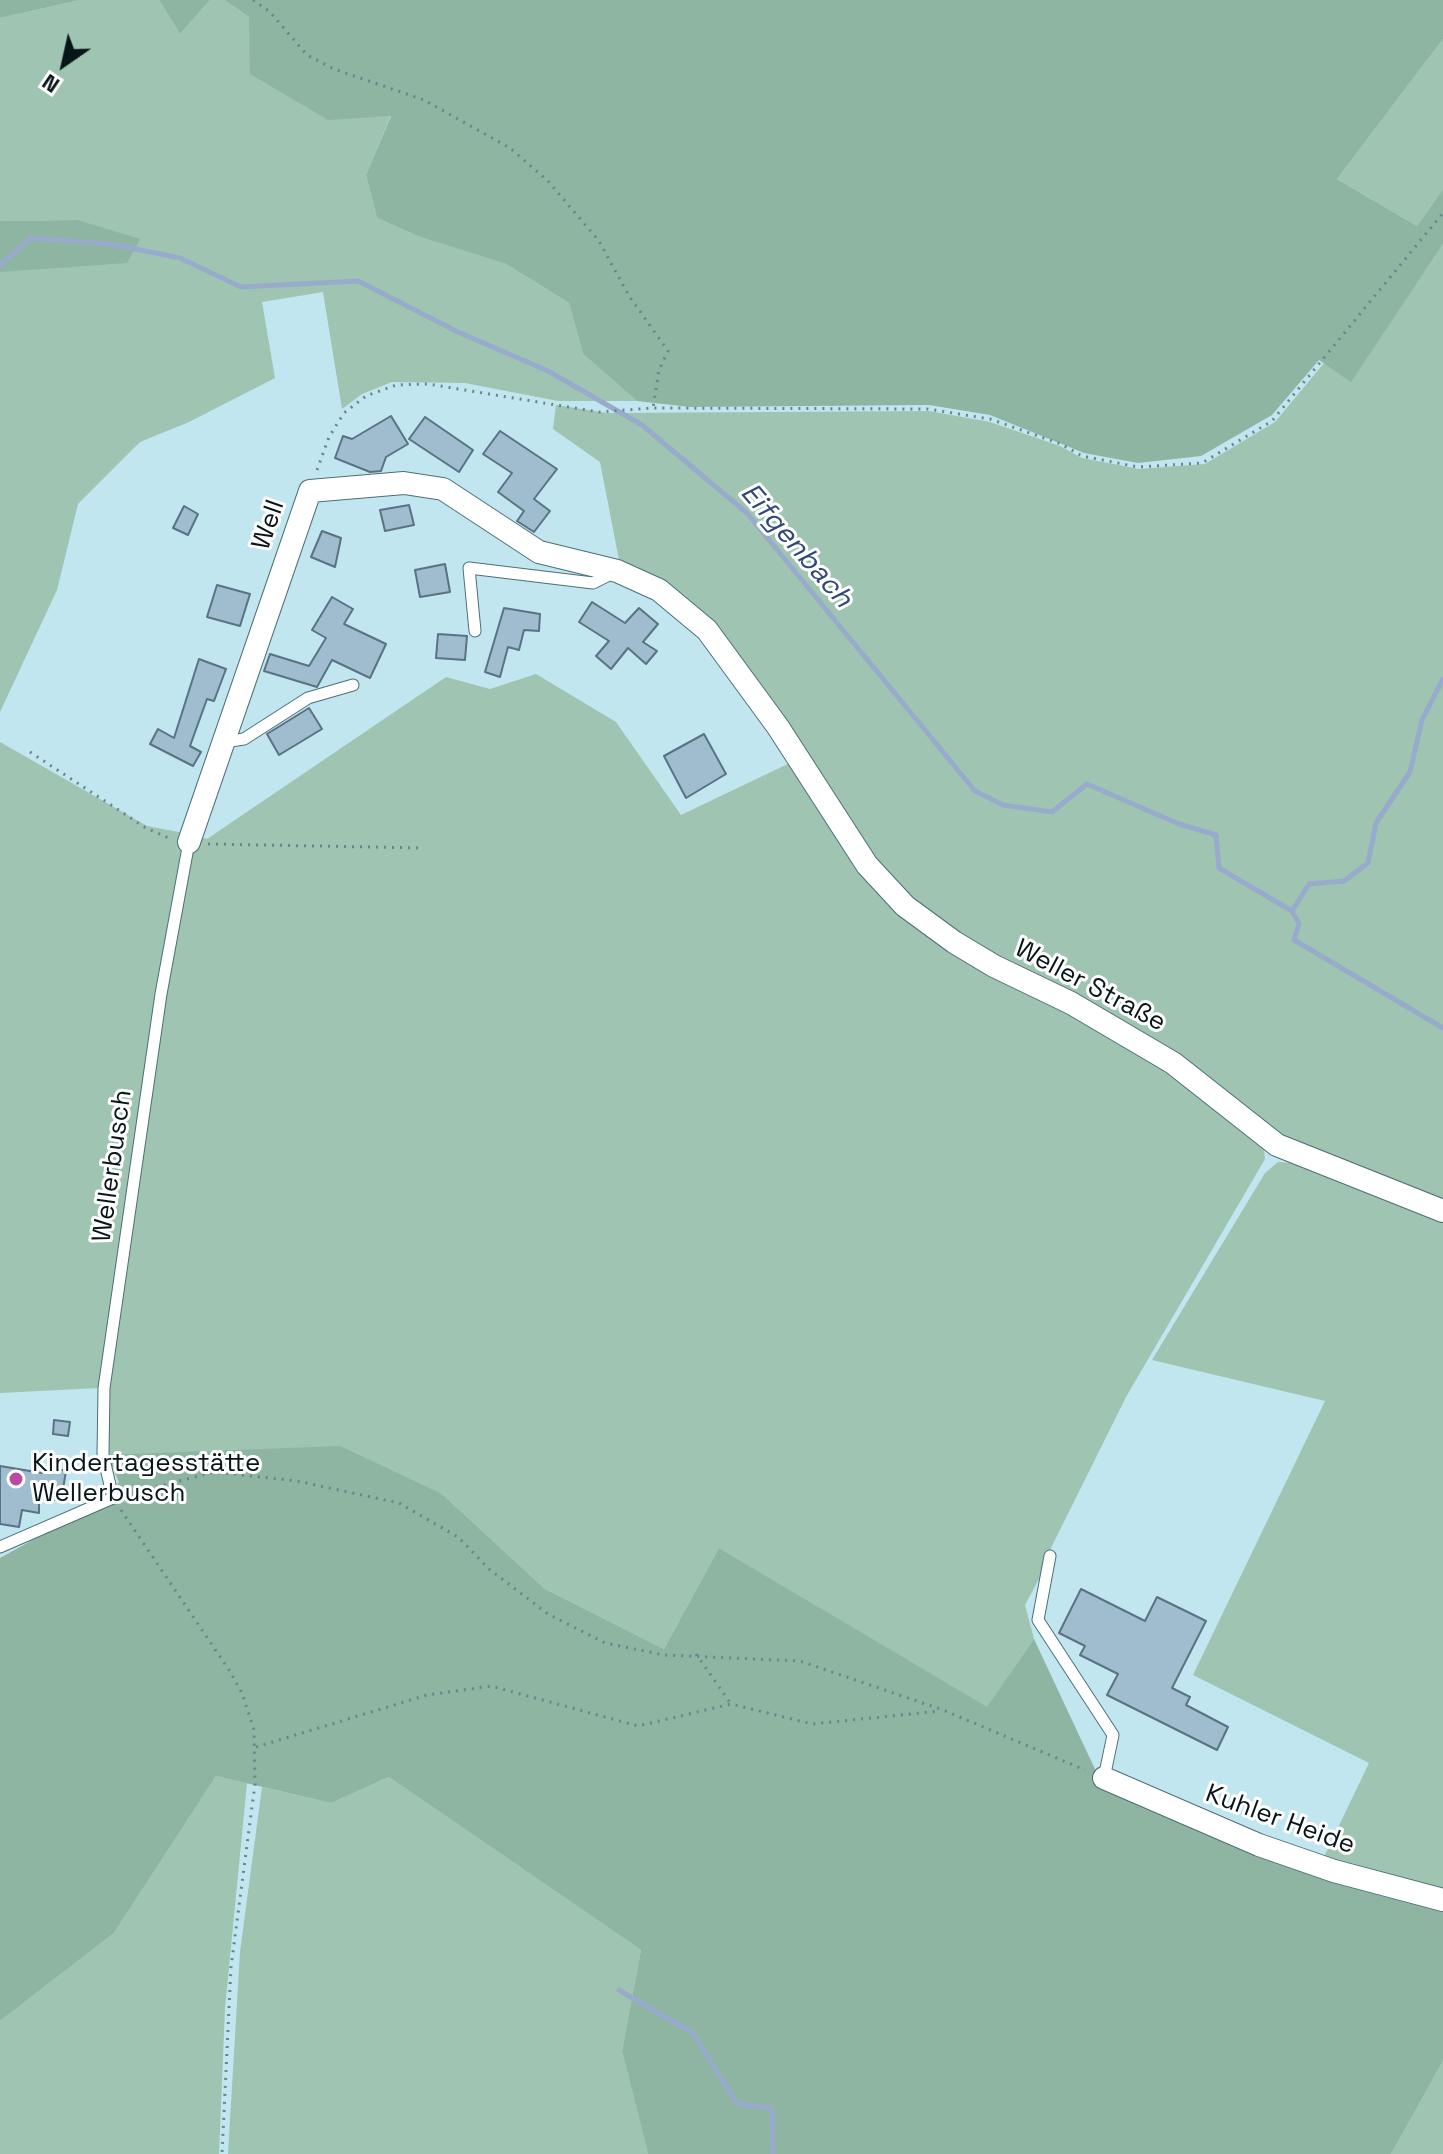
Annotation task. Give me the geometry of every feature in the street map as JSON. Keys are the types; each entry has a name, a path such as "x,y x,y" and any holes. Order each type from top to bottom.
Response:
{"street":[{"name":"Well","path":"189,842 310,491 404,483 443,489 539,552 617,571 659,590 707,630 778,727"},
{"name":"Weller Straße","path":"778,727 867,865 905,906 994,966 1071,1003 1173,1063 1277,1145 1443,1211"},
{"name":"Kuhler Heide","path":"1104,1778 1259,1845 1334,1871 1443,1900"}],"lane":[{"path":"475,631 469,568 593,583 617,571"},
{"path":"223,742 244,739 308,698 353,685"},
{"name":"Wellerbusch","path":"113,1498 103,1455 104,1388 161,994 189,842"},
{"path":"0,1547 113,1498"},
{"path":"1050,1556 1038,1620 1113,1735 1104,1778"}],"path":[{"path":"253,0 269,11 307,55 334,69 424,100 510,148 548,181 599,241 629,296 668,351 659,370 653,408"},
{"path":"310,491 329,437 344,413 366,396 396,385 465,388 599,412 653,408 928,409 990,419 1061,444 1082,456 1138,467 1202,463 1272,421 1443,213"},
{"path":"30,752 146,828 189,842 424,848"},
{"path":"222,2154 230,1981 255,1784 256,1747 250,1713 229,1670 113,1498 214,1472 297,1481 399,1503 458,1537 489,1569 548,1614 605,1643 664,1655 696,1654 800,1661 943,1710 1104,1778"},
{"path":"696,1654 731,1704"},
{"path":"256,1747 427,1695 491,1686 638,1726 731,1704 812,1724 943,1710"}],"green space":[{"path":"0,0 80,0 0,18"},
{"path":"80,0 159,0 180,34 210,0 224,0 391,115 366,175 377,218 420,237 506,264 569,303 583,354 637,401 558,401 465,383 392,382 362,394 342,409 323,292 262,302 275,378 189,422 140,442 78,504 57,590 0,712 0,272 13,270 77,220 0,221 0,18"},
{"path":"159,0 210,0 180,34"},
{"path":"224,0 1443,0 1443,39 1337,179 1417,226 1443,189 1443,244 1351,382 1319,360 1272,415 1201,456 1138,463 1084,453 990,415 929,405 690,407 637,401 583,354 569,303 506,264 420,237 377,218 366,175 391,116 328,120 250,74 249,17"},
{"path":"1443,39 1443,189 1417,226 1337,179"},
{"path":"77,220 140,239 127,263 0,272 0,221"},
{"path":"1443,244 1443,1207 1282,1140 905,904 709,627 618,568 600,462 553,429 556,405 607,413 929,411 990,422 1060,446 1082,458 1139,469 1205,464 1275,422 1324,363 1351,381"},
{"path":"536,674 616,722 681,815 794,761 902,908 1170,1066 1263,1141 1265,1159 1126,1397 1047,1556 1047,1564 1025,1605 1034,1639 987,1708 719,1548 664,1649 545,1589 442,1494 107,1455 109,1385 165,995 194,835 207,839 446,677 490,689"},
{"path":"0,742 147,826 184,833 156,994 99,1388 0,1393"},
{"path":"1278,1162 1294,1163 1443,1217 1443,1898 1321,1863 1369,1763 1193,1675 1325,1401 1152,1360 1265,1173"},
{"path":"340,1446 442,1494 545,1589 664,1649 719,1548 987,1707 1034,1639 1101,1782 1443,1902 1443,2061 1391,2154 648,2154 622,2051 641,1950 389,1777 331,1803 216,1776 114,1933 0,2021 0,1558 107,1499 119,1482 107,1455"},
{"path":"216,1776 247,1783 225,2008 219,2154 0,2154 0,2021 114,1933"},
{"path":"389,1777 641,1950 622,2051 648,2154 228,2154 240,1952 262,1787 331,1803"},
{"path":"1443,2061 1443,2154 1391,2154"}],"building":[{"path":"391,416 408,444 386,457 381,471 370,472 335,458 343,436 352,439"},
{"path":"425,417 473,450 459,472 409,439"},
{"path":"500,431 557,469 534,499 550,511 534,532 517,521 524,511 498,492 512,473 483,454"},
{"path":"409,505 414,525 385,531 380,510"},
{"path":"184,506 198,514 188,535 173,528"},
{"path":"322,531 341,538 335,567 311,557"},
{"path":"445,564 450,592 420,597 415,570"},
{"path":"217,585 250,594 240,626 207,617"},
{"path":"332,597 353,609 344,624 386,644 370,678 332,660 317,687 264,671 270,654 309,666 326,638 312,630"},
{"path":"592,602 625,623 639,608 658,624 643,642 657,651 646,664 628,648 611,669 596,656 609,641 579,622"},
{"path":"504,608 540,614 539,631 524,630 519,650 508,647 500,677 485,672"},
{"path":"438,634 467,636 465,660 436,658"},
{"path":"199,659 226,669 214,701 207,699 190,746 201,752 193,766 150,744 158,729 174,738"},
{"path":"309,708 322,729 279,755 267,734"},
{"path":"704,734 726,774 686,798 664,756"},
{"path":"54,1420 70,1422 68,1436 53,1434"},
{"path":"0,1466 42,1473 43,1466 66,1471 61,1501 39,1497 39,1513 22,1510 19,1527 0,1524"},
{"path":"1081,1589 1145,1621 1157,1597 1206,1621 1172,1688 1190,1697 1186,1705 1228,1727 1217,1750 1107,1695 1118,1674 1080,1655 1085,1646 1059,1633"}],"waterway":[{"name":"Eifgenbach","path":"0,265 31,238 110,244 180,258 241,287 358,281 458,332 548,371 642,425 747,513 975,791 1003,805 1052,812 1087,784 1179,824 1216,835 1219,868 1292,911 1299,924 1294,940 1443,1028"},
{"path":"1292,911 1309,884 1344,881 1368,863 1376,823 1410,772 1422,720 1443,679"},
{"path":"619,1990 694,2034 737,2104 772,2108 773,2154"}],"place":[{"name":"Kindertagesstätte Wellerbusch","path":"16,1479"}]}
